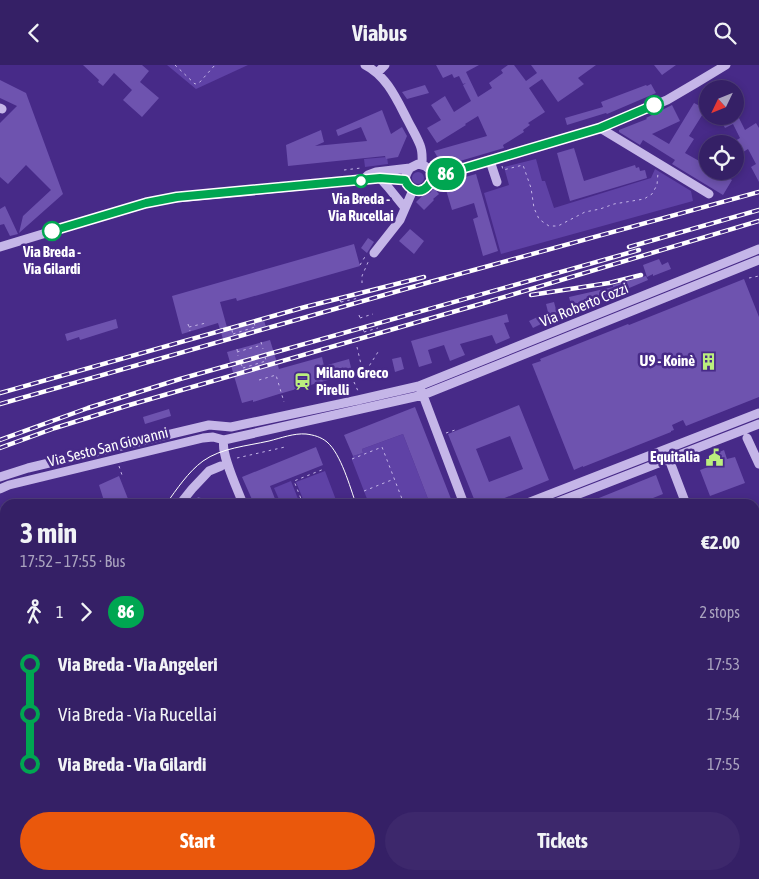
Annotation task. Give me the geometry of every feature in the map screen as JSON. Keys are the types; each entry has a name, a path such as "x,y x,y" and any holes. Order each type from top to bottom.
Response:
{"street":[{"path":"366,65 383,79 395,96 419,142 425,167 431,175 428,186 418,190 413,190 408,186 405,180 410,168"},
{"path":"377,73 385,65"},
{"path":"431,180 448,173 600,128 667,100 726,65"},
{"path":"600,128 710,194"},
{"path":"490,161 497,182"},
{"path":"362,181 368,175 410,168 415,165 448,173"},
{"path":"0,247 161,200 380,178 405,180"},
{"path":"380,178 405,208"},
{"path":"374,253 399,223 413,190"},
{"name":"Via Roberto Cozzi","path":"209,425 231,427 419,386 759,249"},
{"name":"Via Roberto Cozzi","path":"224,440 423,395 759,260"},
{"path":"419,386 462,499"},
{"path":"538,499 759,413"},
{"path":"566,499 759,424"},
{"name":"Via Sesto San Giovanni","path":"0,477 28,468 209,425"},
{"name":"Via Sesto San Giovanni","path":"0,489 9,485 203,438 213,437 224,440"},
{"path":"747,438 759,464"},
{"path":"224,440 225,456 242,499"},
{"path":"665,449 684,499"},
{"path":"185,499 210,471 221,466"}],"path":[{"path":"175,65 196,84 200,83 215,65"},
{"path":"178,68 181,65"},
{"path":"502,166 503,170 523,163 531,188 534,208 539,219 542,223 549,226 558,226 585,212 614,204 644,199 652,194 657,185 659,174 652,170 656,162"},
{"path":"344,170 364,168"},
{"path":"362,283 362,276 374,253"},
{"path":"749,278 759,275"},
{"path":"342,305 341,301 359,298"},
{"path":"361,321 359,316 372,314"},
{"path":"189,327 206,323"},
{"path":"254,323 256,330"},
{"path":"188,324 190,331"},
{"path":"232,330 233,335 255,327"},
{"path":"364,332 378,328"},
{"path":"363,329 365,335"},
{"path":"261,343 263,349"},
{"path":"238,356 237,351 262,345"},
{"path":"356,347 364,373"},
{"path":"361,375 378,352"},
{"path":"241,364 244,369 267,362 265,357"},
{"path":"275,370 284,402"},
{"path":"259,380 276,375"},
{"path":"354,382 358,391"},
{"path":"446,434 458,429"},
{"path":"237,457 285,447"},
{"path":"352,459 382,447 402,499"},
{"path":"118,466 122,475"},
{"path":"301,499 294,481 324,469"},
{"path":"364,491 394,479"}],"shaded area":[{"path":"167,65 248,65 196,89"},
{"path":"387,157 388,164 365,167 364,159"},
{"path":"536,159 542,181 545,181 554,208 651,178 655,169 691,191 693,201 501,254 484,193 509,185 504,167"},
{"path":"416,172 420,172 424,178 420,184 416,184 412,180 412,176"},
{"path":"403,434 428,499 367,499 352,460 353,456 363,453 362,449"},
{"path":"325,471 336,499 303,499 296,482"},
{"path":"291,481 298,499 279,499 274,488"}],"building":[{"path":"83,65 142,65 149,71 140,82 159,98 142,117 123,100 132,90 114,73 103,86"},
{"path":"436,65 479,65 466,72 478,97 492,88 489,83 503,73 501,70 508,65 514,65 526,81 537,73 531,65 596,65 578,78 584,84 558,102 542,79 529,88 545,112 528,123 530,125 523,130 524,132 503,145 504,148 443,166 434,151 487,136 478,116 437,143 427,128 441,120 431,105 445,96 454,112 471,101 463,85 466,83 463,84 459,76 454,78 452,74 443,78"},
{"path":"654,65 676,65 662,75"},
{"path":"0,80 26,93 63,194 19,233 23,216 51,190 26,165 8,184 0,177 0,123 17,106 0,98"},
{"path":"651,84 656,93 607,114 567,125 565,118 603,107 601,102"},
{"path":"425,85 429,93 407,99 402,92"},
{"path":"694,103 699,106 699,120 689,136 694,139 685,153 699,161 699,180 732,180 723,195 672,164 675,160 643,140 640,145 619,132 619,130 647,119 672,105 680,121 652,134 669,144"},
{"path":"382,110 391,134 402,127 407,136 398,157 386,159 385,156 288,166 286,145 321,130 324,142 315,146 367,141 361,127 338,136 336,130"},
{"path":"756,123 759,128 759,182 751,167 756,164 748,149 744,151 744,135 738,135 734,125 742,125 745,130"},
{"path":"574,148 584,181 635,165 636,168 639,167 640,171 645,170 647,178 570,201 557,153"},
{"path":"476,174 498,251 483,256 473,219 478,217 474,203 452,210 444,183"},
{"path":"434,188 439,194 424,210 416,202"},
{"path":"5,206 18,234 10,236 4,224 0,225 0,209"},
{"path":"410,229 424,241 414,254 399,241"},
{"path":"368,238 374,242 367,253 361,248"},
{"path":"354,244 360,266 237,301 236,298 220,302 228,331 264,320 266,327 223,339 218,323 182,334 172,296"},
{"path":"659,259 662,265 668,262 671,269 647,277 643,265"},
{"path":"646,276 648,280 573,312 569,297 613,287 613,285"},
{"path":"744,279 759,317 759,397 686,426 683,420 672,425 674,430 671,432 574,470 532,364 541,361 540,359"},
{"path":"554,302 558,317 544,321 533,328 529,321 548,312 546,304"},
{"path":"507,314 509,322 504,323 510,338 496,344 492,335 460,344 465,355 450,361 444,345 428,350 432,363 419,367 411,341"},
{"path":"116,319 118,328 80,340 79,337 67,341 65,334"},
{"path":"270,340 279,369 322,357 324,366 349,359 352,372 253,402 253,400 242,403 227,352"},
{"path":"401,357 404,369 395,372 392,359"},
{"path":"519,405 549,480 502,499 474,499 448,434","holes":["510,436 523,469 489,482 476,449"]},
{"path":"415,407 451,499 428,499 403,434 362,449 363,453 353,456 344,435"},
{"path":"169,409 171,416 145,424 143,417"},
{"path":"316,447 323,465 270,486 275,499 252,499 242,477"},
{"path":"724,450 727,459 735,457 745,483 710,496 700,470 708,467 705,458"},
{"path":"656,475 663,494 650,499 596,499"},
{"path":"119,476 128,499 103,499 99,485"}],"tram line":[{"path":"170,499 192,470 203,461 218,453 301,434 320,438 332,447 337,454 354,499"}],"railway":[{"path":"0,404 430,282 759,192"},
{"path":"629,247 759,210"},
{"path":"0,448 55,428 126,406 484,303 759,221"},
{"path":"0,440 88,408 180,379 639,250"},
{"path":"531,295 609,283 641,275"},
{"path":"0,393 305,307 424,277"}],"bus line":[{"name":"86","path":"52,231 146,203 177,197 380,178 405,180 413,190 421,190 428,186 431,180 448,173 573,137 600,128 654,105"}],"place":[{"name":"Via Breda - Via Rucellai","path":"361,181"},
{"name":"Via Breda - Via Gilardi","path":"52,231"},
{"name":"U9 - Koinè","path":"709,361"},
{"name":"Milano Greco Pirelli","path":"302,382"},
{"name":"Equitalia","path":"714,457"}]}
